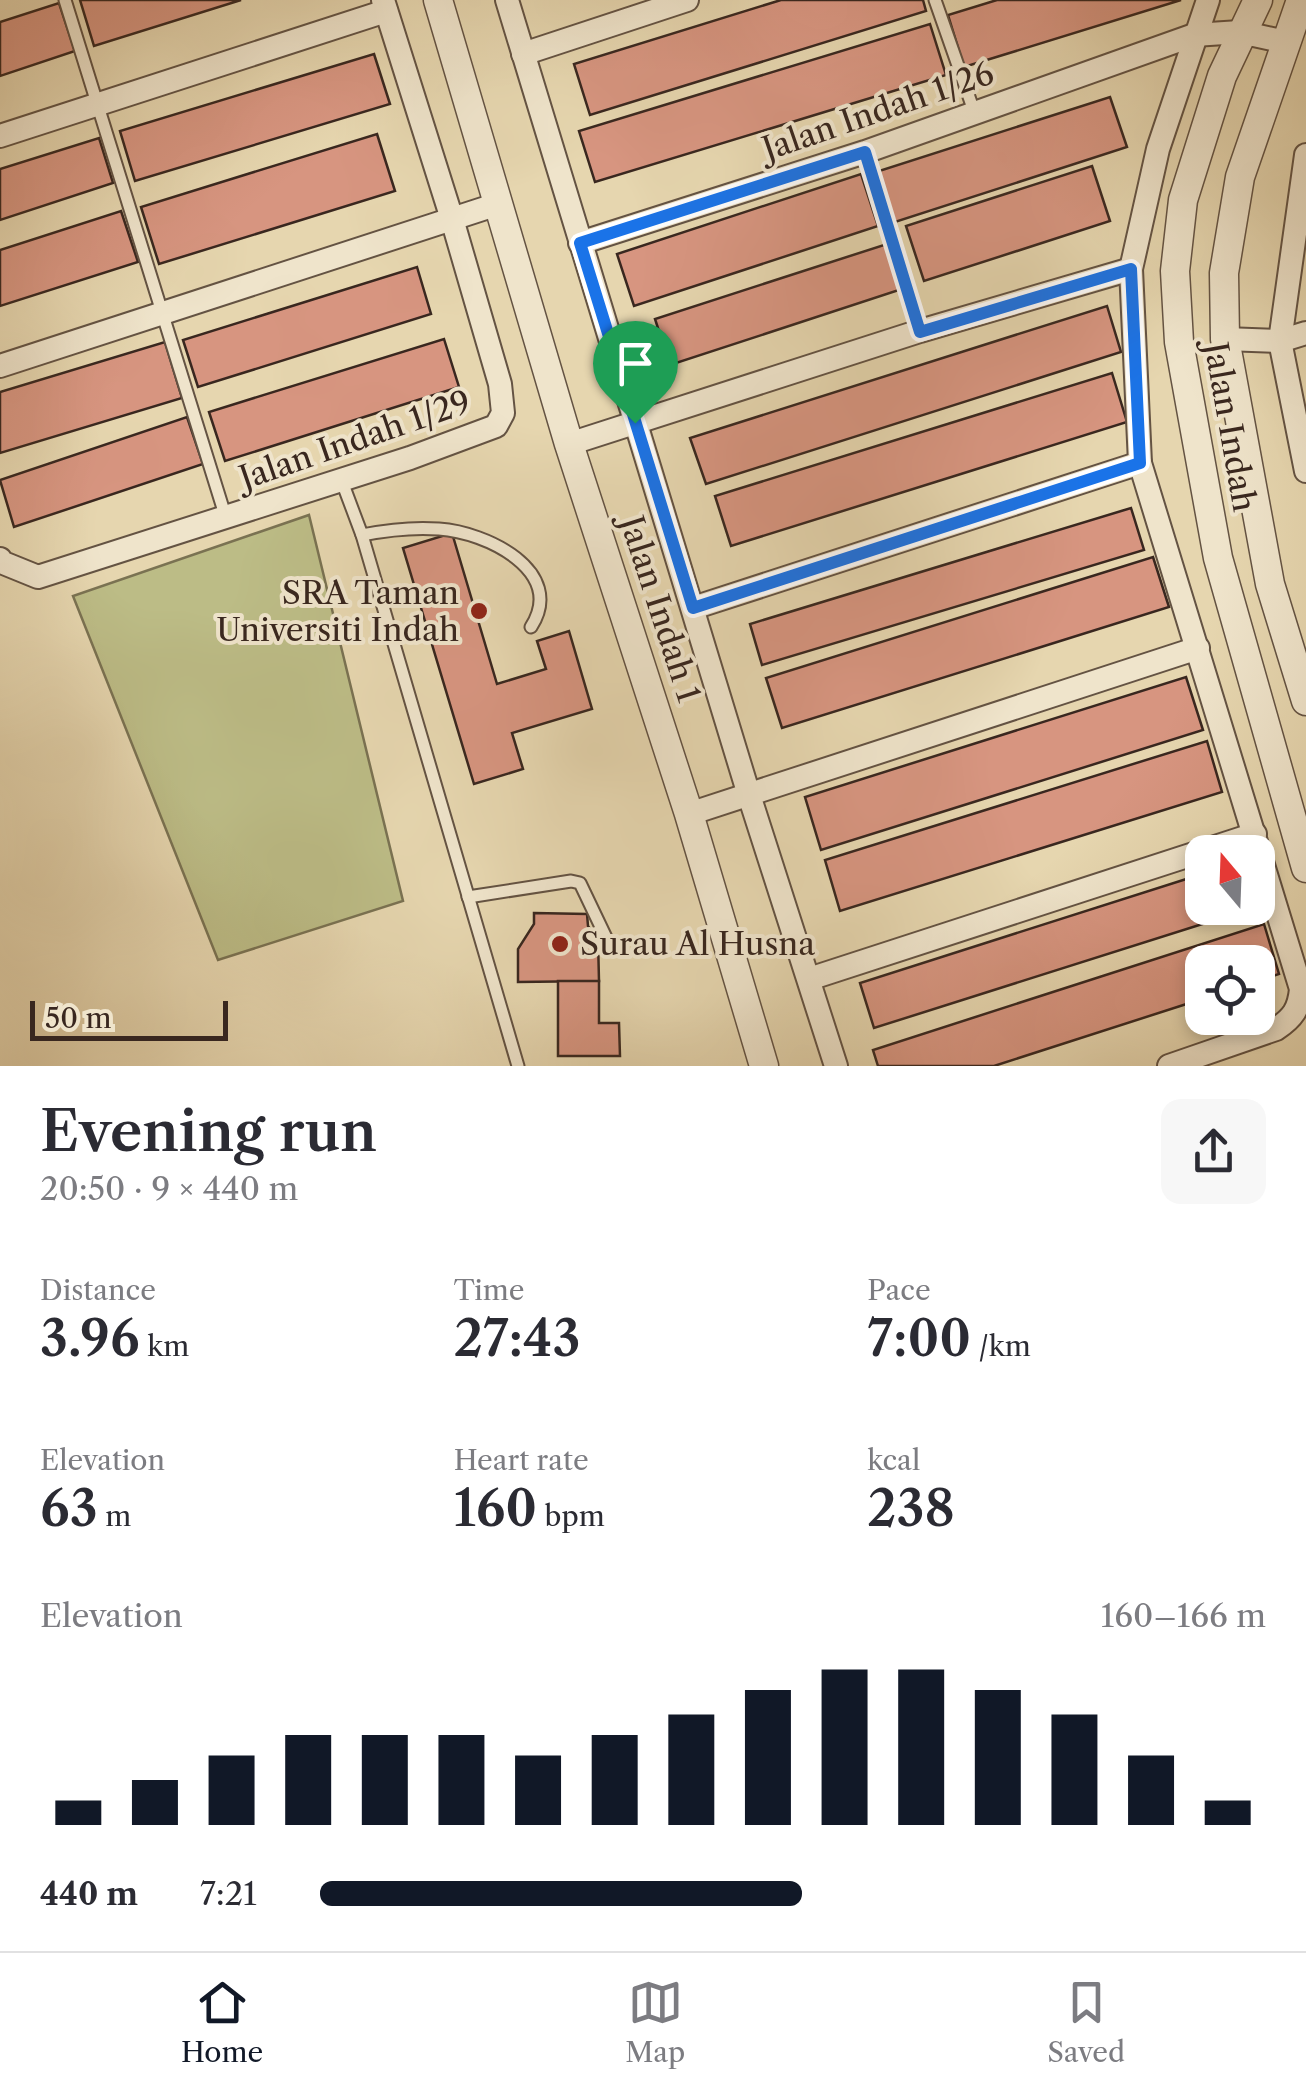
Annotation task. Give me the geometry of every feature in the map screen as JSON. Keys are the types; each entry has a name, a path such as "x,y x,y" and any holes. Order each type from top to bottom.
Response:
{"street":[{"name":"Jalan Indah 1","path":"438,0 569,444 689,814 764,1066"},
{"path":"507,0 749,795 836,1066"},
{"path":"522,54 687,0"},
{"path":"1169,1066 1276,1029 1291,1020 1300,1006 1301,989 1140,463 1131,269 1158,149 1208,0"},
{"name":"Jalan Indah","path":"1258,0 1222,76 1183,200 1174,271 1179,342 1218,558 1301,830 1306,865"},
{"name":"Jalan Indah","path":"1300,0 1240,176 1224,273 1225,339 1270,584 1306,701"},
{"path":"0,136 384,6"},
{"name":"Jalan Indah 1/29","path":"0,558 1,562 38,576 226,518 496,426 503,412 500,384 384,6"},
{"name":"Jalan Indah 1/26","path":"580,243 865,152 1194,35 1240,32 1286,42"},
{"path":"1306,154 1280,340 1306,471"},
{"path":"0,366 498,204"},
{"path":"569,444 1131,269"},
{"path":"1225,339 1280,340 1306,333"},
{"path":"693,608 1140,463"},
{"path":"689,814 1198,648"},
{"path":"808,978 1255,834"}],"lane":[{"path":"64,0 226,518"},
{"path":"935,0 975,114"},
{"path":"865,152 920,332"},
{"path":"340,478 362,536 518,1066"},
{"path":"362,536 387,530 439,529 459,532 500,548 521,560 537,582 542,599 531,628"},
{"path":"468,897 571,881 580,883 611,948"}],"green space":[{"path":"309,515 403,901 218,960 73,596"}],"building":[{"path":"80,0 241,0 94,46"},
{"path":"781,0 923,0 926,11 590,115 574,64"},
{"path":"997,0 1181,0 964,67 948,15"},
{"path":"59,3 75,51 0,76 0,22"},
{"path":"930,24 946,75 595,182 579,131"},
{"path":"374,54 390,104 135,181 120,131"},
{"path":"1110,97 1127,147 895,222 879,171"},
{"path":"377,134 395,191 159,264 141,207"},
{"path":"99,138 113,183 0,220 0,169"},
{"path":"1092,166 1110,221 924,281 906,226"},
{"path":"861,174 878,226 634,306 617,254"},
{"path":"121,211 138,262 0,306 0,250"},
{"path":"887,244 902,289 670,365 655,319"},
{"path":"417,267 431,314 198,387 183,340"},
{"path":"1107,306 1121,352 706,484 690,438"},
{"path":"444,339 459,387 225,461 209,412"},
{"path":"165,342 182,398 0,453 0,392"},
{"path":"1112,373 1127,422 731,546 715,496"},
{"path":"187,417 203,464 14,527 0,480"},
{"path":"1131,508 1144,550 762,665 750,624"},
{"path":"452,533 497,684 546,669 537,641 569,631 592,709 512,733 523,769 474,784 403,548"},
{"path":"1153,557 1169,607 782,728 766,678"},
{"path":"1186,677 1203,730 821,850 805,797"},
{"path":"1207,741 1222,792 840,911 825,860"},
{"path":"1185,879 1185,925 1199,925 874,1028 860,983"},
{"name":"Surau Al Husna","path":"534,913 587,914 588,926 598,939 599,981 518,982 518,949 534,924"},
{"path":"1264,925 1270,945 1199,945"},
{"path":"1185,949 1185,1004 994,1066 878,1066 873,1050"},
{"path":"558,981 599,981 599,1023 619,1023 620,1056 558,1056"}],"place":[{"name":"SRA Taman Universiti Indah","path":"479,611"},
{"name":"Surau Al Husna","path":"560,944"}],"route":[{"path":"865,152 920,332 1131,269 1140,463 693,608 635,423 580,243 865,152"}]}
